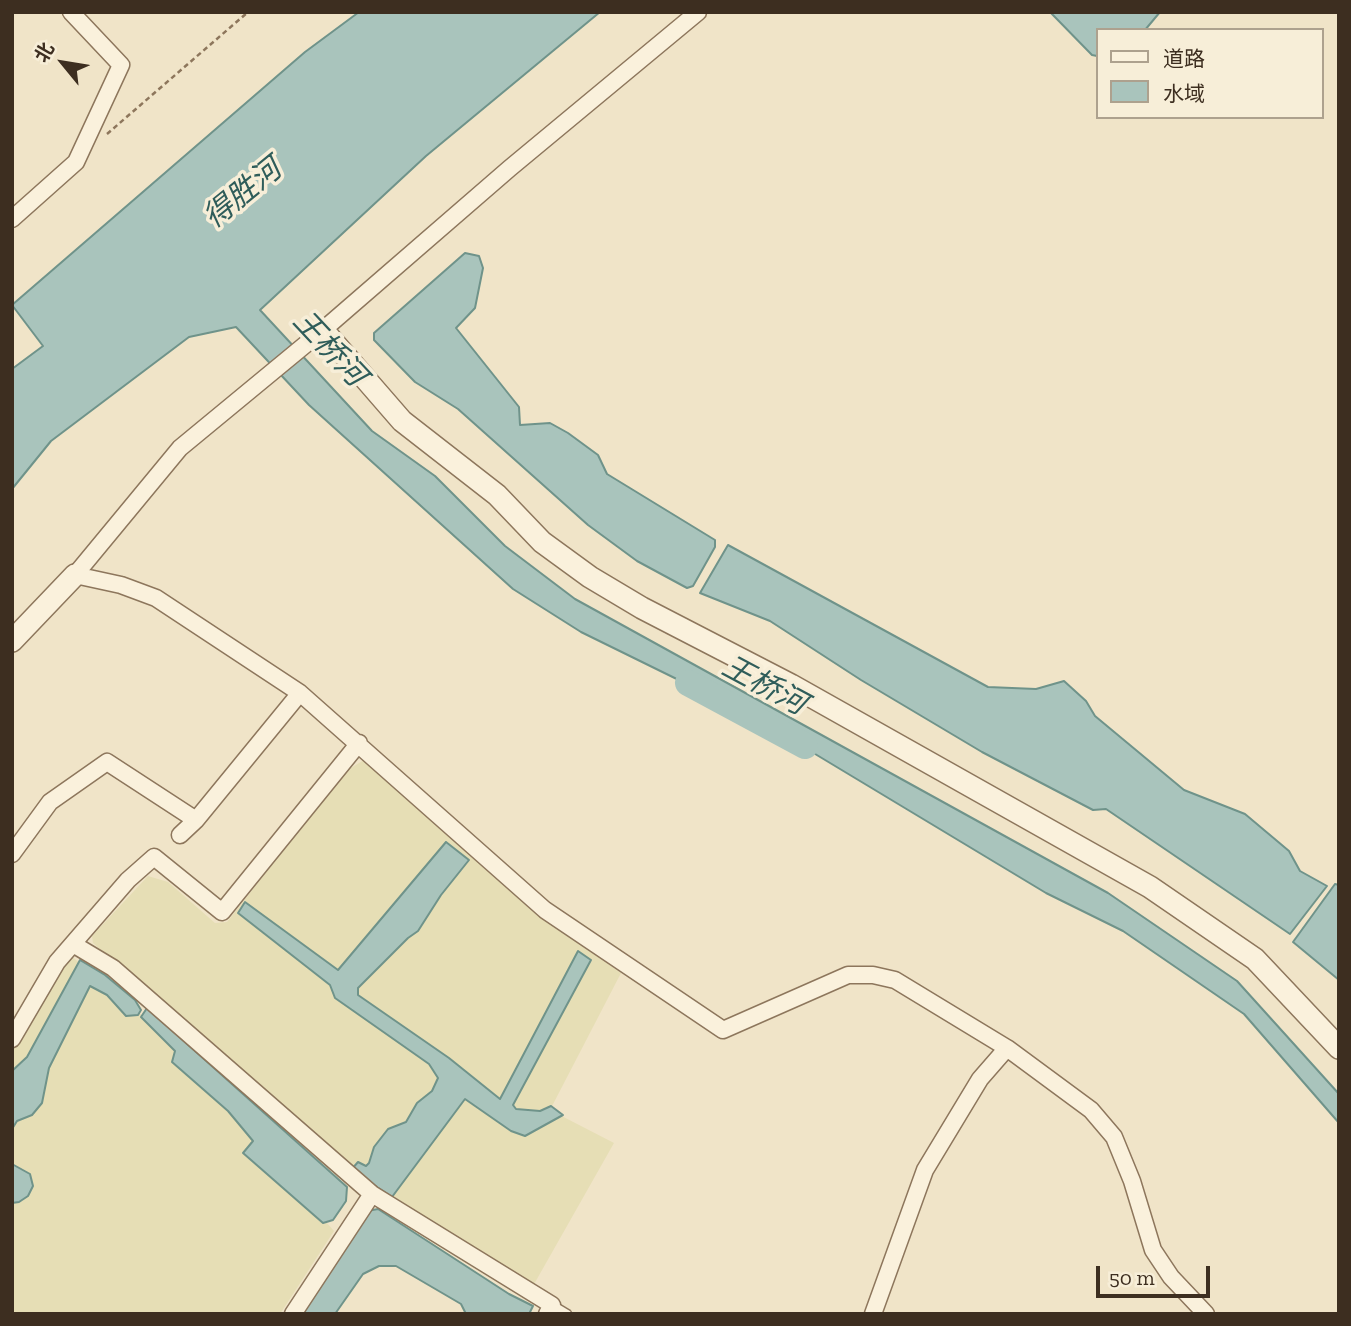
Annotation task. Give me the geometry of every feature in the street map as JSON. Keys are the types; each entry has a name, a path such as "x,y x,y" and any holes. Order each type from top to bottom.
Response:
{"street":[{"path":"12,219 76,162 121,65 71,12"},
{"path":"12,641 75,575 180,448 323,331 510,168 698,12"},
{"path":"323,331 402,421 497,495 542,542 590,577 803,692 1150,887 1255,960 1339,1048"},
{"path":"75,575 121,585 156,598 300,693 545,910 723,1030 848,975 873,975 895,980 1007,1048 1091,1110 1114,1138 1132,1181 1153,1250 1171,1277 1206,1314"},
{"path":"180,835 197,820 288,704 300,693"},
{"path":"12,1039 57,962 128,880 154,857 222,912 359,743"},
{"path":"12,854 50,802 107,762 197,820"},
{"path":"74,944 113,968 372,1194 550,1309"},
{"path":"873,1314 925,1170 980,1079 1007,1048"},
{"path":"293,1314 372,1194"}],"lane":[{"path":"550,1309 566,1314"}],"path":[{"path":"106,135 248,12"}],"shaded area":[{"path":"364,760 533,911 621,973 550,1110 614,1143 533,1286 397,1202 344,1165 93,943 92,936 148,876 168,882 215,923 227,922 346,771"},
{"path":"69,954 152,1024 334,1231 280,1314 12,1314 12,1046"}],"water":[{"name":"得胜河","path":"359,12 600,12 426,156 260,310 372,431 435,476 505,546 575,599 1108,893 1237,981 1339,1094 1339,1123 1244,1014 1123,931 1046,893 752,716 581,632 513,589 309,405 236,327 189,337 51,441 12,489 12,369 43,346 12,305 305,52"},
{"path":"1050,12 1160,12 1147,28 1096,28 1096,56 1092,55"},
{"path":"465,253 479,256 483,268 475,308 456,328 519,407 520,425 550,423 568,433 598,455 607,474 715,540 715,547 693,586 687,588 637,561 588,525 458,409 415,382 374,340 374,333"},
{"path":"728,545 988,687 1036,689 1064,681 1086,701 1095,716 1184,790 1245,814 1289,851 1300,871 1327,886 1290,934 1106,809 1093,810 982,752 861,680 770,621 700,593"},
{"path":"446,842 469,860 441,895 418,931 358,988 358,995 449,1058 500,1099 578,951 591,960 513,1105 516,1109 540,1111 551,1106 563,1115 525,1136 511,1131 465,1099 392,1197 351,1170 358,1162 366,1166 369,1163 374,1147 388,1129 406,1122 417,1103 432,1091 438,1078 429,1064 335,998 330,985 238,913 245,902 338,970"},
{"path":"1335,884 1339,885 1339,980 1293,942"},
{"path":"80,960 105,975 135,1000 141,1010 138,1015 126,1016 107,995 90,986 49,1068 42,1103 32,1115 17,1121 12,1129 12,1071 27,1057"},
{"path":"147,1008 347,1187 346,1201 333,1220 323,1223 243,1153 253,1141 228,1111 172,1062 175,1051 141,1017"},
{"path":"12,1164 30,1174 33,1186 28,1196 12,1203"},
{"path":"378,1209 509,1294 533,1306 529,1314 466,1314 461,1304 396,1266 379,1266 363,1274 335,1314 300,1314 367,1211"}],"waterway":[{"name":"王桥河","path":"688,683 805,746"}]}
